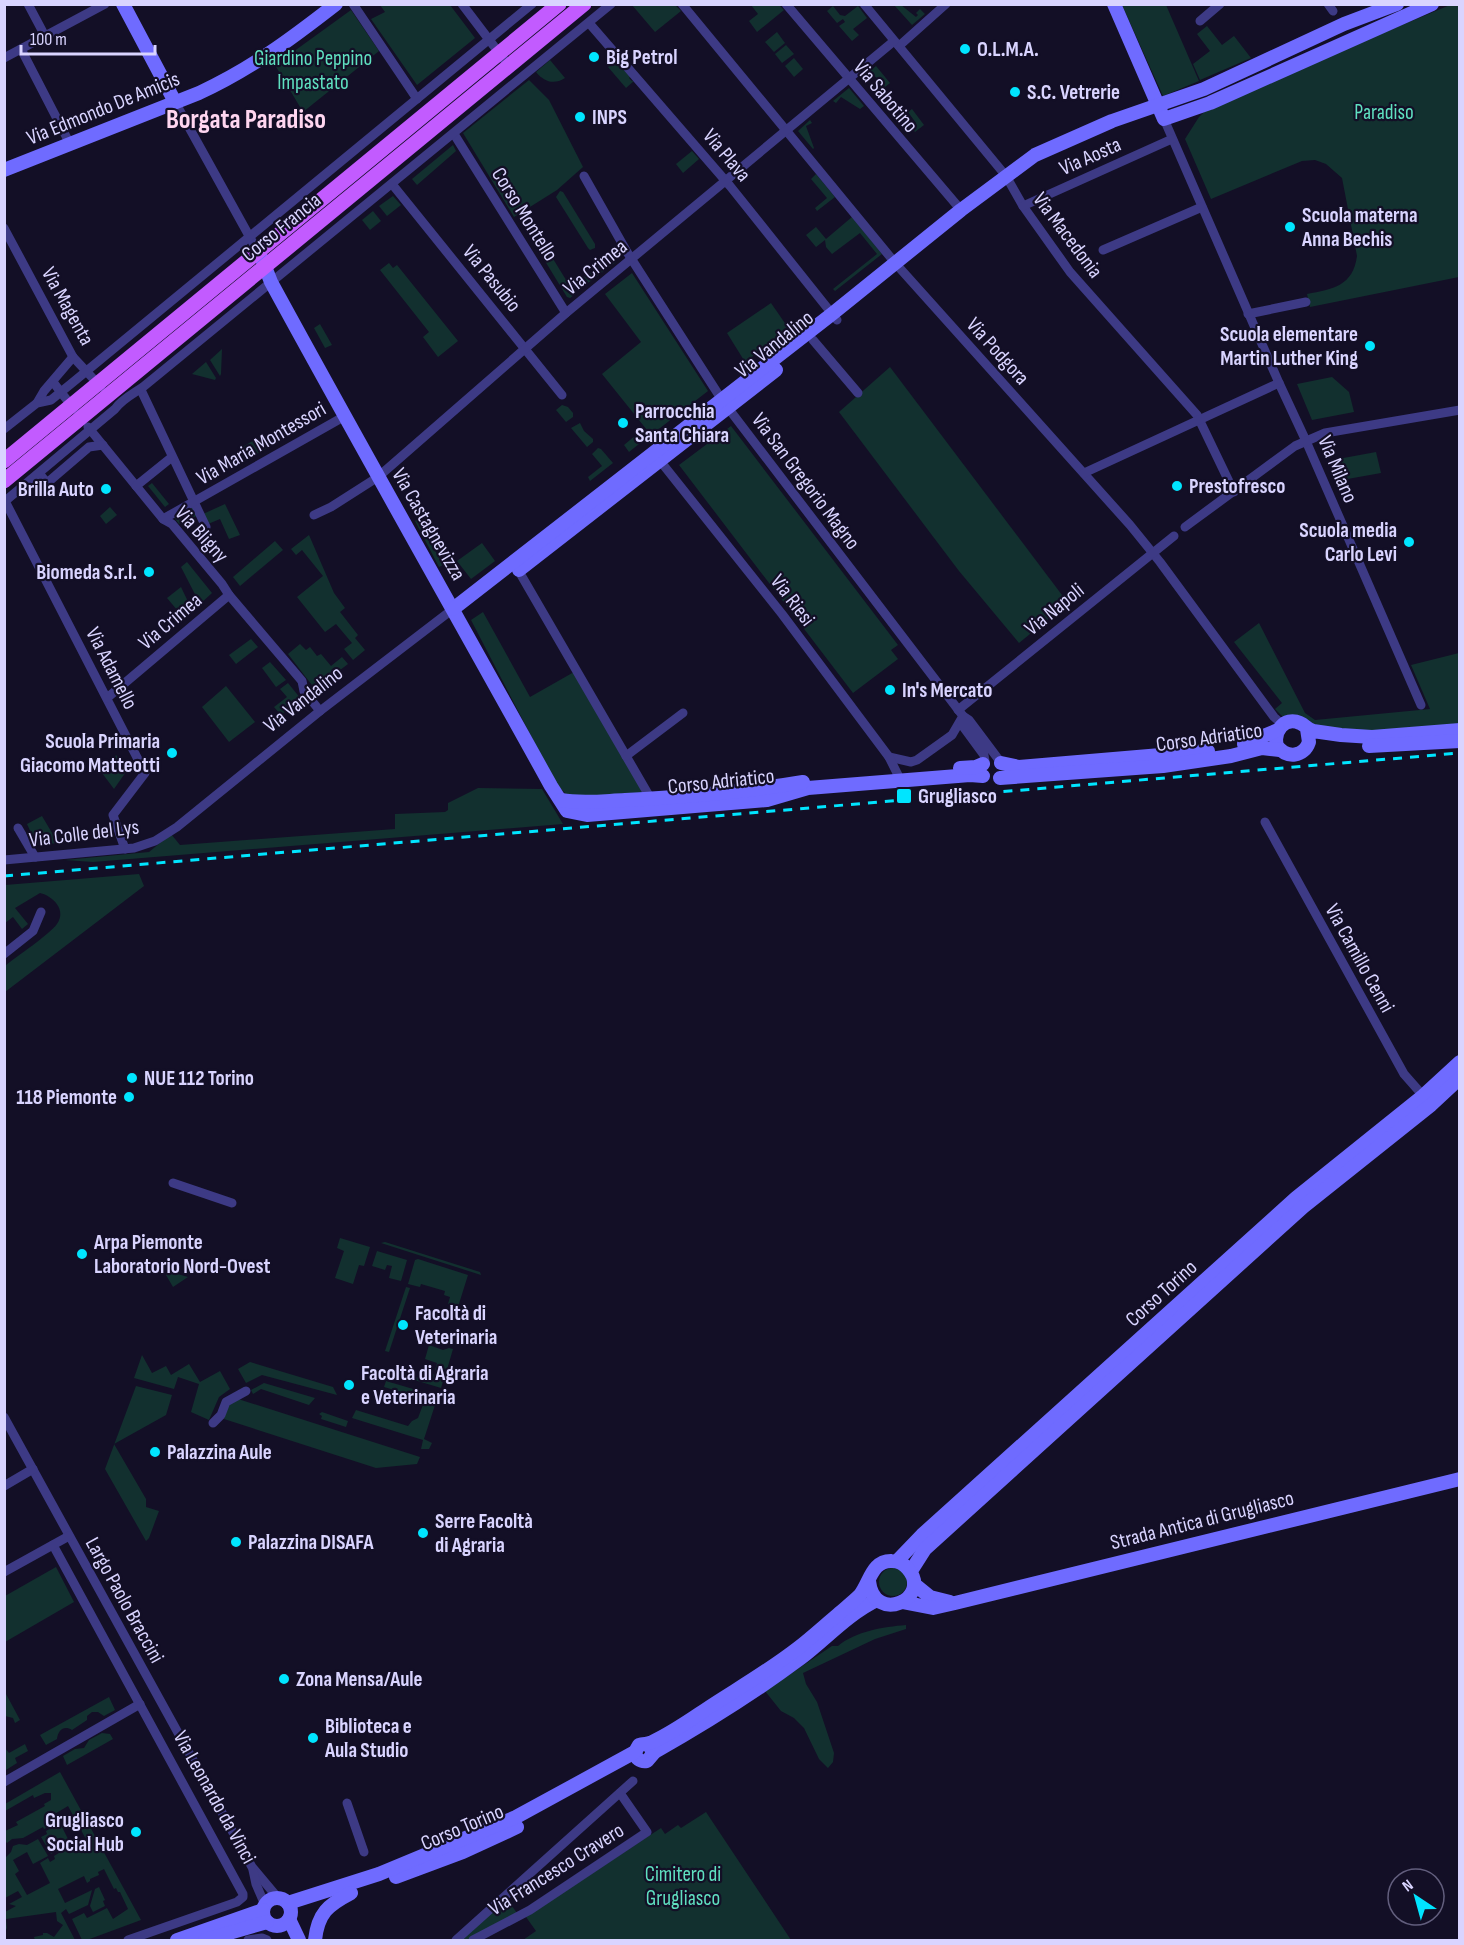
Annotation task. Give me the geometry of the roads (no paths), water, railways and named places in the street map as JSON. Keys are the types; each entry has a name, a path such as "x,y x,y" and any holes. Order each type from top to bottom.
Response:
{"main road":[{"name":"Corso Francia","path":"4,461 559,4"},
{"name":"Corso Francia","path":"4,481 86,424 108,396 584,4"}],"street":[{"path":"28,4 45,36"},
{"path":"4,58 105,4"},
{"path":"123,4 258,252"},
{"name":"Via Edmondo De Amicis","path":"4,170 200,93 253,65 336,4"},
{"path":"353,4 417,99"},
{"path":"462,4 509,66"},
{"name":"Corso Francia","path":"37,403 48,401 88,370 532,4"},
{"name":"Corso Francia","path":"86,424 134,392 141,390 611,4"},
{"name":"Via Podgora","path":"681,4 896,264 1153,552 1280,727"},
{"name":"Via Sabotino","path":"786,4 960,210"},
{"name":"Via Macedonia","path":"864,4 1006,176 1023,206 1070,272 1200,419 1234,492"},
{"name":"Via Crimea","path":"314,515 331,507 378,477 566,313 848,79 946,4"},
{"path":"1114,4 1164,119 1210,103 1432,4"},
{"path":"1200,21 1220,4"},
{"name":"Via Vandalino","path":"166,835 320,711 467,598 516,566 835,317 894,275 896,264 960,210 1035,155 1112,122 1204,89 1346,24 1397,4"},
{"name":"Via Plava","path":"589,22 726,181 835,317"},
{"path":"1346,24 1354,39"},
{"path":"21,49 69,144"},
{"name":"Via Milano","path":"1164,119 1421,705"},
{"name":"Corso Montello","path":"454,135 566,313"},
{"name":"Via Aosta","path":"1023,206 1172,139"},
{"path":"584,176 632,259"},
{"name":"Via Pasubio","path":"392,184 562,395"},
{"path":"1103,250 1202,207"},
{"name":"Via Magenta","path":"4,228 73,357 88,370 108,396"},
{"name":"Via Castagnevizza","path":"258,252 271,282 378,477 545,776 561,800"},
{"name":"Via San Gregorio Magno","path":"632,259 725,404 961,713 969,720 990,765"},
{"path":"1248,314 1306,302"},
{"path":"154,315 165,329"},
{"name":"Via Vandalino","path":"725,404 813,340 835,317"},
{"path":"813,340 858,393"},
{"path":"4,429 37,403 44,391 73,357"},
{"name":"Via Bligny","path":"52,382 163,519 172,524 302,681 304,691 320,711"},
{"path":"1083,473 1279,383"},
{"path":"141,390 192,503 206,527"},
{"path":"1185,527 1295,446 1306,441 1325,433 1460,411"},
{"name":"Via Maria Montessori","path":"163,519 345,416"},
{"path":"5,501 39,473 86,424"},
{"path":"39,473 47,483 89,447 103,445"},
{"path":"136,486 172,457"},
{"name":"Via Riesi","path":"657,457 782,614 889,756 898,775"},
{"name":"Via Adamello","path":"5,501 145,773 113,815 125,849"},
{"name":"Via Napoli","path":"889,756 911,762 952,735 961,713 1174,536"},
{"name":"Corso Adriatico","path":"516,566 651,799"},
{"name":"Via Crimea","path":"107,698 229,595"},
{"path":"626,756 683,713"},
{"name":"Corso Adriatico","path":"561,800 582,803 651,799 802,782 990,765 1019,767 1199,752 1246,743 1294,721 1307,729 1341,735 1372,737 1460,730"},
{"name":"Corso Adriatico","path":"1280,727 1275,740 1280,750"},
{"path":"1307,729 1310,737 1308,746"},
{"name":"Corso Adriatico","path":"990,765 991,780 1163,766 1231,756 1262,748 1296,755 1308,746 1319,742 1377,746 1460,741"},
{"name":"Corso Adriatico","path":"561,800 567,811 587,814 767,800 808,788 970,775 990,765"},
{"name":"Via Camillo Cenni","path":"1265,822 1404,1074 1427,1100"},
{"path":"18,828 34,857"},
{"name":"Via Colle del Lys","path":"4,860 125,849 144,846 166,835"},
{"path":"4,954 33,931 41,912"},
{"name":"Corso Torino","path":"902,1602 911,1594 912,1577 925,1549 1303,1208 1427,1100 1460,1062"},
{"name":"Corso Torino","path":"651,1748 678,1727 798,1648 859,1596 873,1570 888,1561 897,1561 922,1535 1296,1198 1460,1078"},
{"path":"173,1183 232,1203"},
{"path":"213,1423 221,1415 226,1402 246,1391"},
{"path":"4,1417 69,1536 4,1572"},
{"path":"4,1486 33,1469"},
{"name":"Strada Antica di Grugliasco","path":"902,1602 933,1608 955,1604 1460,1479"},
{"name":"Largo Paolo Braccini","path":"69,1536 86,1562 165,1708"},
{"name":"Largo Paolo Braccini","path":"53,1545 148,1718"},
{"path":"897,1561 904,1564 930,1597 955,1604"},
{"path":"869,1581 872,1593 877,1600 893,1605 902,1602"},
{"name":"Corso Torino","path":"638,1756 639,1745 651,1748 772,1679 804,1656 864,1606 877,1600"},
{"name":"Largo Paolo Braccini","path":"132,1690 150,1681"},
{"path":"4,1782 140,1704"},
{"path":"148,1718 165,1708"},
{"name":"Via Leonardo da Vinci","path":"165,1708 277,1912 289,1941"},
{"name":"Via Leonardo da Vinci","path":"138,1937 237,1902 243,1897 241,1888 148,1718"},
{"name":"Corso Torino","path":"177,1941 351,1893 463,1852 519,1826 638,1756"},
{"name":"Corso Torino","path":"205,1941 460,1842 516,1817 638,1756"},
{"name":"Via Francesco Cravero","path":"456,1941 633,1781"},
{"name":"Via Francesco Cravero","path":"473,1941 530,1910 647,1832 620,1793"},
{"path":"347,1803 364,1852"},
{"name":"Via Leonardo da Vinci","path":"252,1867 256,1884 299,1941"},
{"path":"315,1941 316,1928 322,1914 330,1904 351,1893"},
{"path":"128,1941 138,1937 154,1941"},
{"path":"248,1941 264,1939"}],"railway":[{"path":"4,876 1460,753"}],"place":[{"name":"O.L.M.A.","path":"965,49"},
{"name":"Big Petrol","path":"594,57"},
{"name":"S.C. Vetrerie","path":"1015,92"},
{"name":"INPS","path":"580,117"},
{"name":"Scuola materna Anna Bechis","path":"1290,227"},
{"name":"Scuola elementare Martin Luther King","path":"1370,346"},
{"name":"Parrocchia Santa Chiara","path":"623,423"},
{"name":"Prestofresco","path":"1177,486"},
{"name":"Brilla Auto","path":"106,489"},
{"name":"Scuola media Carlo Levi","path":"1409,542"},
{"name":"Biomeda S.r.l.","path":"149,572"},
{"name":"In's Mercato","path":"890,690"},
{"name":"Scuola Primaria Giacomo Matteotti","path":"172,753"},
{"name":"Grugliasco","path":"904,796"},
{"name":"NUE 112 Torino","path":"132,1078"},
{"name":"118 Piemonte","path":"129,1097"},
{"name":"Arpa Piemonte Laboratorio Nord-Ovest","path":"82,1254"},
{"name":"Facoltà di Veterinaria","path":"403,1325"},
{"name":"Facoltà di Agraria e Veterinaria","path":"349,1385"},
{"name":"Palazzina Aule","path":"155,1452"},
{"name":"Serre Facoltà di Agraria","path":"423,1533"},
{"name":"Palazzina DISAFA","path":"236,1542"},
{"name":"Zona Mensa/Aule","path":"284,1679"},
{"name":"Biblioteca e Aula Studio","path":"313,1738"},
{"name":"Grugliasco Social Hub","path":"136,1832"}],"district":[{"name":"Borgata Paradiso","path":"246,119"}],"park label":[{"name":"Giardino Peppino Impastato","path":"313,70"},
{"name":"Paradiso","path":"1384,112"},
{"name":"Cimitero di Grugliasco","path":"683,1886"}]}
